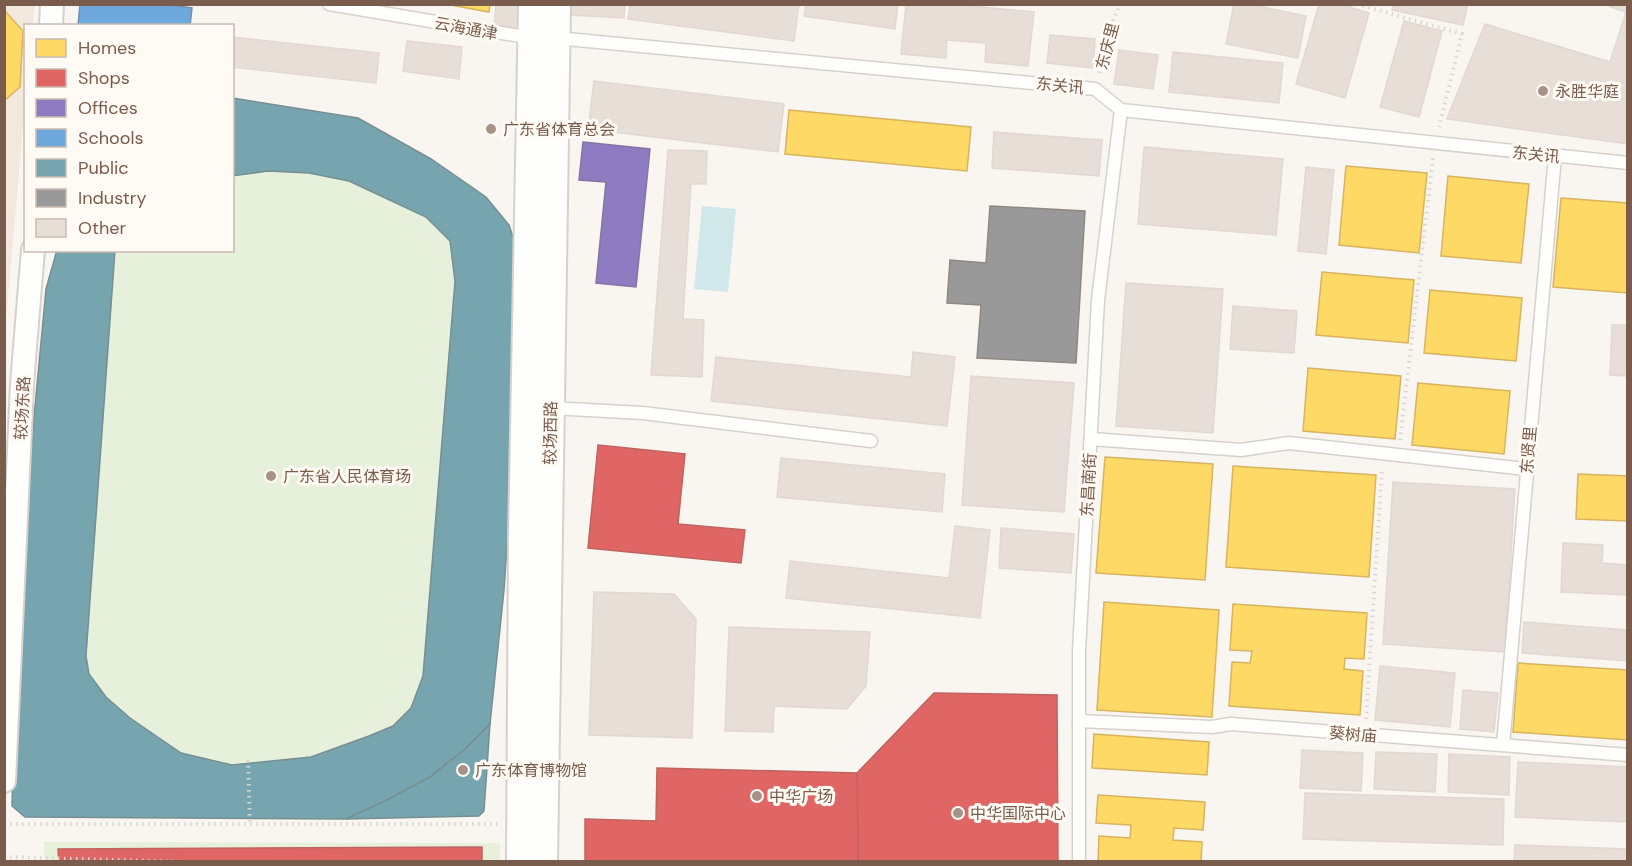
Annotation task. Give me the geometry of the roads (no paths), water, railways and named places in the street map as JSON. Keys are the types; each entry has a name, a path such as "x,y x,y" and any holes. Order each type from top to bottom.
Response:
{"street":[{"path":"51,24 52,4"},
{"name":"较场西路","path":"533,4 544,38 551,408 543,861"},
{"name":"较场西路","path":"520,861 523,537 544,38 556,4"},
{"name":"较场东路","path":"4,781 22,384 33,252"}],"lane":[{"name":"云海通津","path":"329,4 544,38"},
{"name":"东关讯","path":"544,38 1095,89 1121,110 1628,163"},
{"name":"东昌南街","path":"1079,861 1079,651 1098,300 1121,110"},
{"name":"东贤里","path":"1503,745 1555,156"},
{"path":"551,408 644,413 872,441"},
{"path":"1091,439 1241,450 1289,444 1526,469"},
{"name":"葵树庙","path":"1079,721 1212,727 1231,724 1628,755"}],"water":[{"path":"702,206 736,209 728,292 694,289"}],"place":[{"name":"永胜华庭","path":"1543,91"},
{"name":"广东省体育总会","path":"491,129"},
{"name":"广东省人民体育场","path":"271,476"},
{"name":"广东体育博物馆","path":"463,770"},
{"name":"中华广场","path":"757,796"},
{"name":"中华国际中心","path":"958,813"}]}
